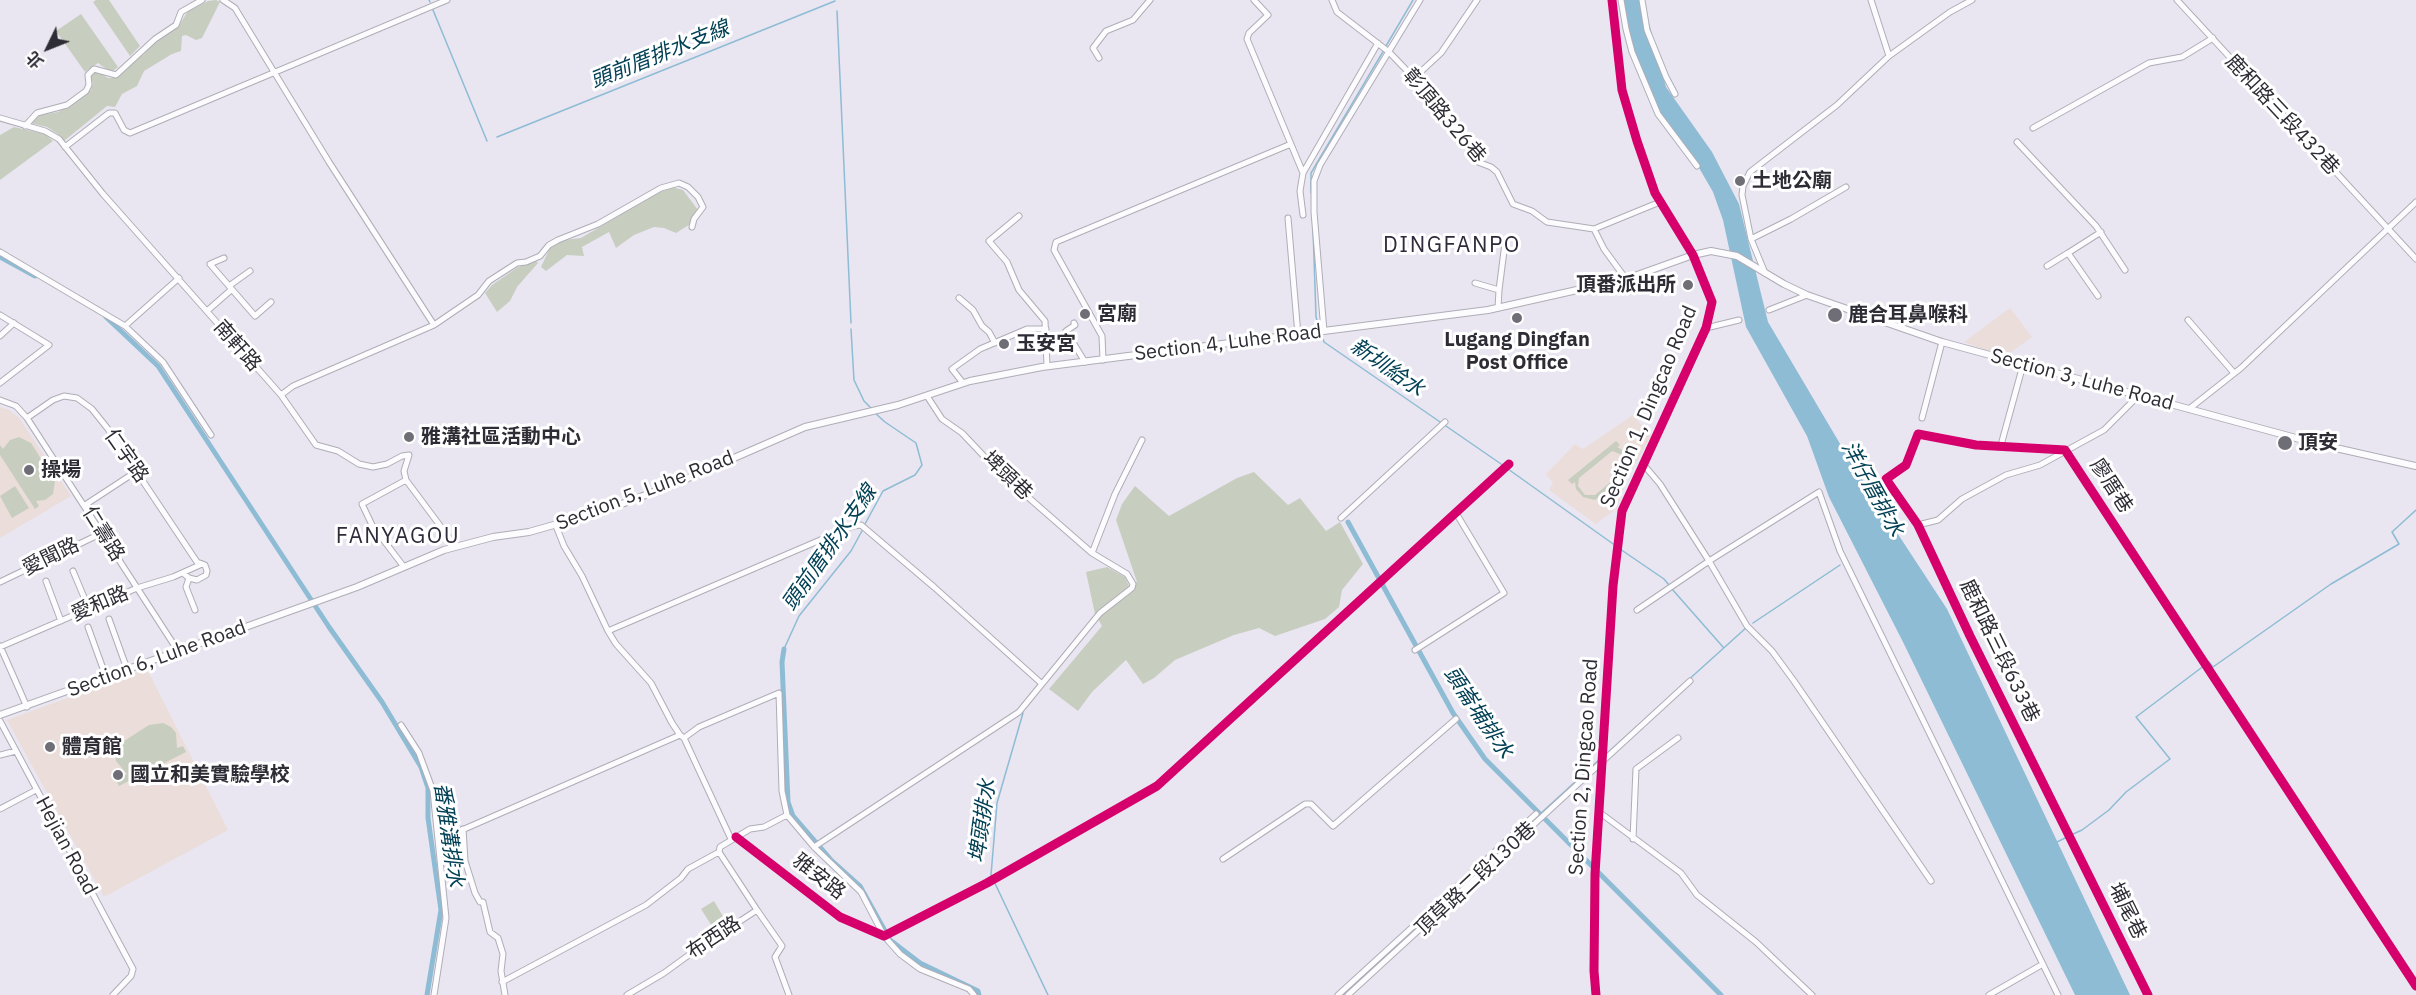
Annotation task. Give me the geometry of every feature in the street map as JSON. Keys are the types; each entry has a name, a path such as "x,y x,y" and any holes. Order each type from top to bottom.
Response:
{"main road":[{"name":"Section 4, Luhe Road","path":"872,411 927,396 963,383 1014,371 1498,308 1626,279 1693,255 1711,251 1723,252"},
{"name":"Section 3, Luhe Road","path":"1723,252 1737,256 1807,295 1942,342 2318,444 2416,466"},
{"name":"Section 5, Luhe Road","path":"314,603 451,548 556,526 603,511 672,485 805,427 872,411"},
{"name":"Section 6, Luhe Road","path":"0,715 314,603"}],"street":[{"path":"25,126 37,113 67,105 86,91 89,85 88,75 94,69 116,75 155,39 176,25 181,12 202,0"},
{"path":"223,0 234,8 329,162 434,325"},
{"path":"65,147 109,113 115,113 124,129 130,133 447,0"},
{"path":"1099,58 1093,48 1106,31 1133,20 1150,0"},
{"path":"1254,0 1268,15 1249,33 1247,39 1303,173"},
{"name":"彰頂路326巷","path":"1332,0 1341,16 1384,48 1414,78 1451,126 1469,140 1479,162 1497,172 1513,204 1532,211 1547,222 1593,229"},
{"path":"1304,215 1300,191 1303,173 1384,48 1420,0"},
{"path":"1414,78 1442,53 1477,0"},
{"name":"Section 1, Dingcao Road","path":"1612,0 1622,90 1637,141 1660,202 1693,255 1712,303 1706,328 1623,504 1618,542"},
{"path":"1621,0 1632,52 1658,114 1697,166"},
{"path":"1642,0 1647,30 1675,94"},
{"path":"1871,0 1889,56"},
{"path":"1765,273 1751,239 1742,195 1743,186 1750,172 1837,105 1889,56 1950,12 1972,0"},
{"name":"鹿和路三段432巷","path":"2177,0 2416,259"},
{"path":"2033,128 2149,63 2182,57 2213,38"},
{"path":"1324,331 1314,212 1314,181 1320,165 1384,48"},
{"name":"南軒路","path":"0,118 50,133 59,139 280,395 316,445 338,451 359,464 373,467 409,455 404,471 406,480"},
{"path":"2017,142 2101,232 2125,270"},
{"path":"1103,360 1102,336 1054,250 1056,242 1291,144"},
{"path":"280,395 292,386 434,325 478,295 489,281 517,263 540,256 549,245 598,224 661,188 679,183 688,187 698,197 703,207 694,219 692,227"},
{"path":"1751,239 1846,187"},
{"path":"1626,279 1604,249 1593,229 1660,202"},
{"path":"2189,409 2234,374 2416,202"},
{"path":"1019,216 989,241 1007,262 1019,290 1045,321 1047,366"},
{"path":"1288,218 1298,335"},
{"path":"2047,267 2101,232"},
{"path":"1498,308 1505,243"},
{"path":"0,252 125,326 163,362 211,435"},
{"path":"2068,253 2098,296"},
{"path":"224,258 210,264 255,316 271,302"},
{"path":"207,311 250,271"},
{"path":"125,326 179,278"},
{"path":"1475,283 1499,290"},
{"path":"1769,310 1807,295"},
{"path":"959,298 973,310 995,343"},
{"path":"0,315 49,345 0,384"},
{"path":"1706,328 1738,320"},
{"path":"2188,320 2234,374"},
{"path":"1074,323 1075,325 1066,331 1085,362"},
{"path":"0,336 14,324"},
{"path":"963,383 952,369 980,349 1027,329 1046,329"},
{"path":"1922,417 1942,342"},
{"path":"2023,365 2001,445 2065,450"},
{"path":"1918,525 1938,520 1962,499 2006,475 2040,465 2104,430 2139,395"},
{"name":"仁宇路","path":"27,418 53,400 64,396 77,398 92,409 137,471 197,562 202,564"},
{"name":"埤頭巷","path":"927,396 942,419 962,433 997,470 1092,553 1127,574 1133,584 1132,588 1100,613 1041,683"},
{"path":"0,400 16,406 27,418"},
{"name":"仁壽路","path":"27,418 178,651"},
{"path":"1341,518 1445,422"},
{"name":"鹿和路三段633巷","path":"2001,445 1976,445 1918,434 1906,465 1886,479 1918,525 1970,636 2073,843"},
{"path":"1092,553 1115,494 1142,440"},
{"name":"廖厝巷","path":"2065,450 2416,986"},
{"path":"884,936 987,883 1157,786 1509,464"},
{"path":"1643,464 1659,484 1709,561 1748,626 1772,651 1931,881"},
{"path":"85,505 137,471"},
{"path":"404,567 372,525 362,504 406,480 450,539 451,548"},
{"path":"1637,610 1709,561 1819,492 1840,550 2058,995"},
{"path":"1417,648 1504,593 1456,513"},
{"path":"608,631 853,526 861,525 1041,683 1020,712 814,847"},
{"name":"雅安路","path":"556,526 608,631 616,644 651,683 682,737 734,838 840,917 884,936"},
{"name":"愛聞路","path":"0,582 102,533"},
{"name":"Section 2, Dingcao Road","path":"1596,995 1594,971 1595,874 1618,542"},
{"path":"183,573 189,579 197,580 206,575 207,571 202,564"},
{"name":"愛和路","path":"0,646 137,588 183,573 202,564"},
{"path":"73,571 89,609"},
{"path":"189,579 186,587 195,610"},
{"path":"46,581 61,621"},
{"path":"109,620 128,669"},
{"path":"88,627 106,677"},
{"path":"0,646 27,707"},
{"name":"頂草路二段130巷","path":"1348,995 1690,681"},
{"path":"439,840 682,737 699,727 779,693 782,791 787,815 814,847 861,891 884,936 900,954 920,969 969,989 974,995"},
{"path":"1223,860 1305,804 1311,804 1333,826 1456,719"},
{"name":"Hejian Road","path":"0,722 133,969 131,976 113,995"},
{"path":"401,725 419,753 429,775 439,840 446,918 434,995"},
{"path":"1633,838 1636,769 1678,738"},
{"path":"0,755 16,751"},
{"path":"0,809 36,790"},
{"path":"1599,812 1681,873 1696,895 1756,942 1812,995"},
{"path":"1338,995 1536,814"},
{"path":"502,982 646,905 681,878 688,869 719,852 720,846 750,829 764,827 787,815"},
{"path":"463,829 465,861 475,892 480,902 483,902 490,932 498,938 503,954 501,971 505,995"},
{"name":"埔尾巷","path":"2073,843 2148,995"},
{"name":"布西路","path":"627,995 664,973 757,910 719,852"},
{"path":"757,910 782,946 775,957 789,995"},
{"path":"1989,995 2043,964"}],"shaded area":[{"path":"109,0 140,46 130,56 93,2"},
{"path":"208,1 220,2 202,38 196,40 186,35 182,36 181,51 144,71 137,86 122,94 115,107 107,106 64,141 47,127 30,123 40,115 58,112 91,90 93,83 90,78 91,73 97,71 108,78 115,78 144,54 149,47 178,27 188,11"},
{"path":"81,14 118,67 113,71 109,71 98,63 85,72 56,31"},
{"path":"14,127 45,134 53,141 0,180 0,135"},
{"path":"672,187 683,190 698,210 689,225 676,233 654,227 634,235 616,248 609,232 582,247 584,256 567,255 546,271 541,267 550,248 564,240 581,238 652,196"},
{"path":"536,261 538,263 517,287 510,301 497,312 485,293 492,285 518,267"},
{"path":"2010,308 2032,337 2004,357 1964,342"},
{"path":"0,407 9,410 19,418 71,496 0,538"},
{"path":"1633,415 1651,436 1625,482 1617,508 1596,524 1549,490 1553,483 1546,474 1575,444 1583,449"},
{"path":"19,437 31,443 55,481 53,494 45,500 36,501 39,506 35,509 0,455 0,445 3,449 10,440"},
{"path":"1616,441 1620,445 1617,447 1626,452 1629,457 1630,472 1595,500 1583,497 1576,489 1575,482 1572,484 1568,480","holes":["1612,451 1625,456 1627,468 1595,495 1585,495 1578,486 1579,478"]},
{"path":"1254,472 1288,505 1300,498 1326,531 1340,522 1363,564 1342,590 1339,607 1325,619 1275,636 1259,628 1234,635 1175,660 1143,684 1126,660 1092,692 1078,711 1049,689 1102,626 1095,614 1086,572 1107,567 1125,577 1129,586 1137,582 1116,520 1122,504 1135,486 1169,516 1237,478"},
{"path":"15,486 29,508 12,518 0,496"},
{"name":"國立和美實驗學校","path":"147,669 228,830 104,897 7,720"},
{"path":"163,723 176,733 177,748 183,746 186,752 119,786 116,780 127,774 116,761 115,753 118,745 149,725"},
{"path":"714,901 727,923 715,931 701,909"}],"water":[{"path":"1623,0 1643,0 1666,87 1712,152 1739,204 1768,322 1852,464 1947,609 2130,995 2075,995 1903,642 1829,497 1807,436 1746,327 1723,220 1713,192 1698,166 1660,113 1640,69 1627,30"}],"waterway":[{"name":"新圳給水","path":"1386,46 1413,0"},
{"name":"頭前厝排水支線","path":"497,137 835,1"},
{"name":"頭前厝排水支線","path":"433,10 487,141"},
{"name":"頭前厝排水支線","path":"837,11 851,323"},
{"name":"新圳給水","path":"1311,193 1311,173 1384,50"},
{"name":"新圳給水","path":"1313,228 1316,317 1320,330"},
{"path":"0,257 35,276"},
{"name":"番雅溝排水","path":"106,317 158,366 329,627 382,702 421,767 428,788 428,818 441,910 427,995"},
{"name":"頭前厝排水支線","path":"851,329 854,380 864,401 872,409"},
{"name":"新圳給水","path":"1322,335 1324,342 1504,466"},
{"name":"頭前厝排水支線","path":"865,524 883,491 915,475 922,465 916,443 875,413"},
{"name":"新圳給水","path":"1508,469 1616,546"},
{"path":"2071,835 2082,830 2109,810 2126,792 2170,759 2136,717 2209,662 2213,667 2331,584 2399,544 2392,532 2416,510"},
{"name":"頭崙埔排水","path":"1348,522 1453,713 1485,759 1721,995"},
{"name":"頭前厝排水支線","path":"784,649 799,616 851,551 863,529"},
{"name":"新圳給水","path":"1620,549 1664,579 1669,585"},
{"path":"1753,623 1840,565"},
{"name":"新圳給水","path":"1672,589 1723,647"},
{"path":"1604,756 1747,627"},
{"path":"784,649 782,662 788,802 793,816 831,860 860,886 890,940 920,963 978,991 979,995"},
{"name":"埤頭排水","path":"1023,713 997,803 991,875 1048,995"},
{"path":"1343,995 1600,759"},
{"path":"2055,843 2067,837"}],"cycle path":[{"path":"1596,995 1594,971 1595,874 1613,586 1622,511 1706,328 1712,302 1693,255 1655,193 1637,141 1622,90 1612,0"},
{"path":"2148,995 1970,636 1918,525 1886,479 1906,465 1918,434 1976,445 2065,450 2416,986"},
{"path":"736,837 840,917 884,936 987,883 1157,786 1509,464"}],"place":[{"name":"土地公廟","path":"1740,181"},
{"name":"頂番派出所","path":"1688,285"},
{"name":"宮廟","path":"1085,314"},
{"name":"鹿合耳鼻喉科","path":"1835,315"},
{"name":"Lugang Dingfan Post Office","path":"1517,318"},
{"name":"玉安宮","path":"1004,344"},
{"name":"雅溝社區活動中心","path":"409,437"},
{"name":"頂安","path":"2285,443"},
{"name":"操場","path":"29,470"},
{"name":"體育館","path":"50,747"},
{"name":"國立和美實驗學校","path":"118,775"}],"district":[{"name":"DINGFANPO","path":"1452,246"},
{"name":"FANYAGOU","path":"398,537"}],"water label":[{"name":"洋仔厝排水","path":"1872,489"}]}
